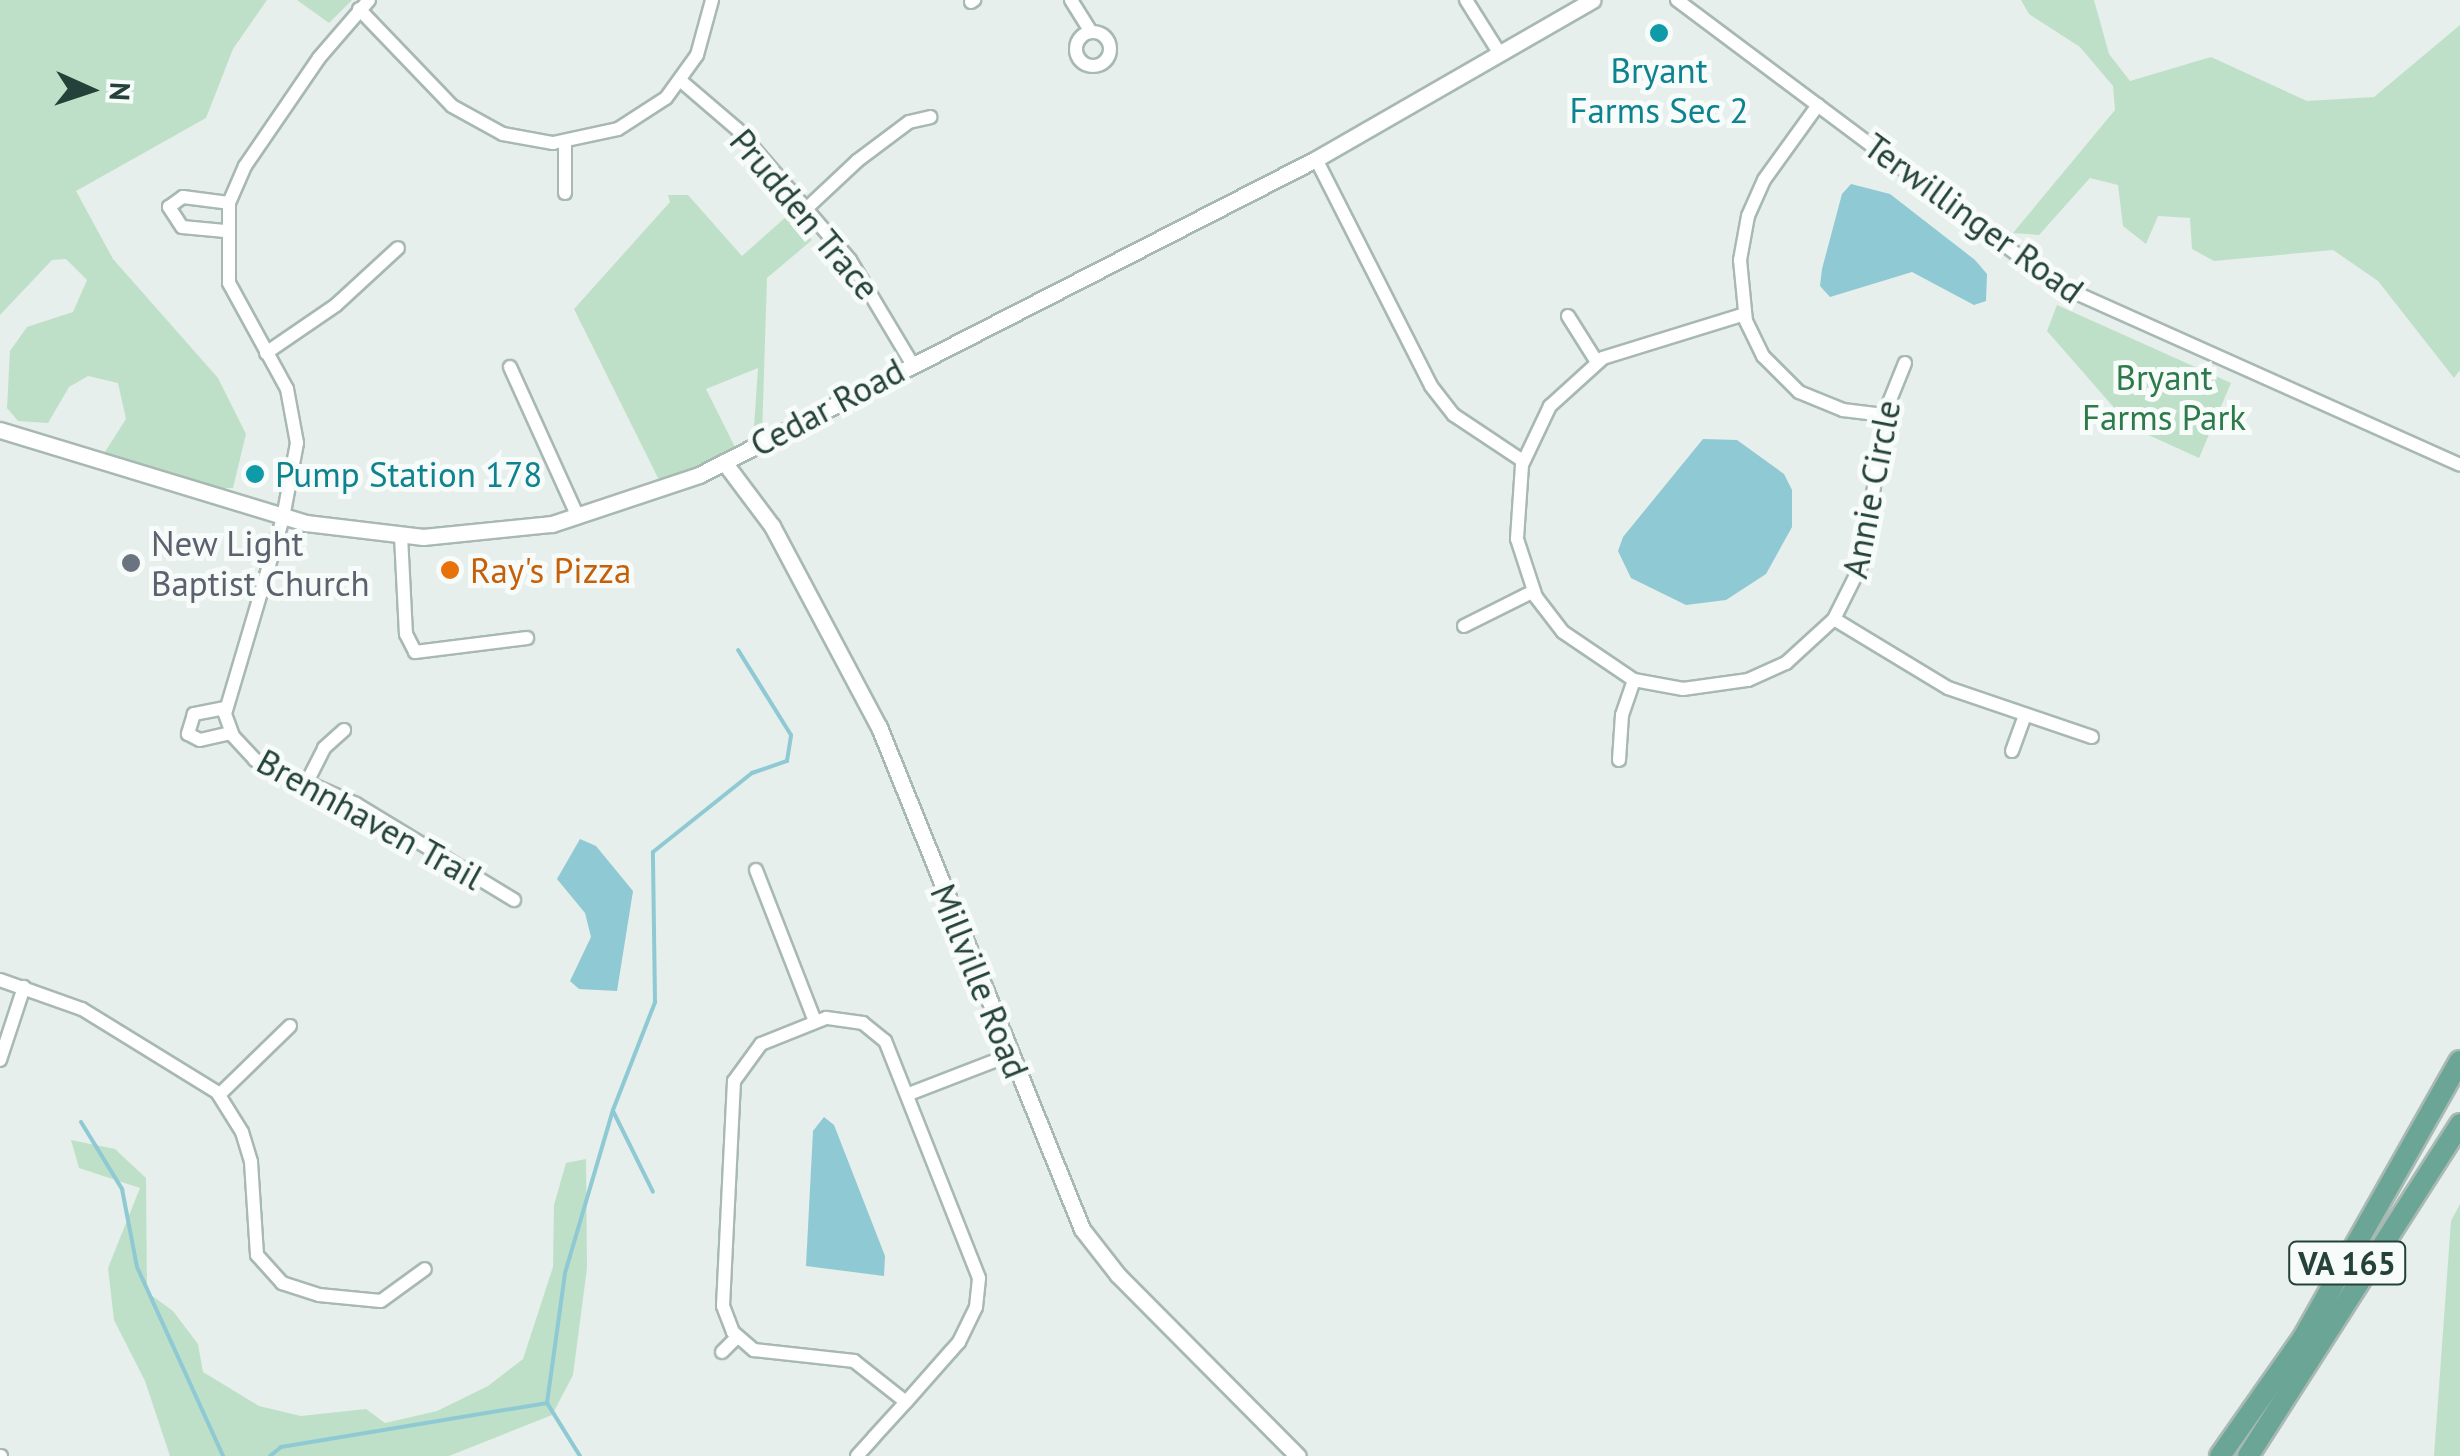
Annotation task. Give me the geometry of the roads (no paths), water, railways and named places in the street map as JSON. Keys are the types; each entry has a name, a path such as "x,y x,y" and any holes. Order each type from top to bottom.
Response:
{"main road":[{"name":"VA 165","path":"2220,1456 2302,1338 2460,1060"},
{"name":"VA 165","path":"2248,1456 2460,1124"}],"street":[{"path":"225,708 283,518 297,425 287,389 229,284 225,231 229,203 254,152 364,4 428,82 478,124 516,138 565,142 629,124 681,81 697,56 712,0"},
{"path":"1070,0 1090,32"},
{"path":"1466,0 1500,54"},
{"name":"Cedar Road","path":"0,430 283,518 401,536 503,532 578,516 670,488 724,462 911,362 1316,159 1593,0"},
{"name":"Terwillinger Road","path":"1678,0 2058,285 2460,465"},
{"name":"Prudden Trace","path":"681,81 714,107 807,208 875,295 911,362"},
{"path":"1818,104 1764,180 1748,216 1740,260 1745,314 1763,356 1800,392 1843,410 1884,415"},
{"path":"807,208 909,122 930,117"},
{"path":"565,142 565,193"},
{"path":"1316,159 1432,386 1454,415 1523,462"},
{"path":"225,231 182,227 169,207 183,196 229,203"},
{"path":"266,353 336,305 398,248"},
{"name":"Annie Circle","path":"1745,314 1650,340 1596,362 1550,406 1523,462 1518,539 1534,591 1563,632 1634,680 1683,689 1748,680 1786,663 1834,619 1864,558 1884,415 1905,362"},
{"path":"1568,316 1596,362"},
{"path":"510,367 578,516"},
{"name":"Millville Road","path":"724,462 772,526 865,696 1089,1240 1298,1456"},
{"path":"401,536 406,634 415,652 430,655 527,638"},
{"path":"1464,626 1534,591"},
{"path":"1834,619 1915,672 2092,738"},
{"path":"1619,760 1622,715 1634,680"},
{"name":"Brennhaven Trail","path":"231,733 200,740 188,734 194,714 225,708 231,733 255,760 356,804 514,900"},
{"path":"2012,750 2025,716"},
{"path":"307,782 324,748 344,730"},
{"path":"756,870 815,1021"},
{"path":"0,980 82,1009 220,1095 246,1142 253,1237 274,1278 318,1295 381,1300 425,1269"},
{"path":"0,1060 24,987"},
{"path":"856,1456 906,1402 959,1342 979,1293 970,1246 909,1094 876,1031 848,1019 815,1021 761,1044 734,1081 722,1294 737,1337 767,1354 854,1361 906,1402"},
{"path":"220,1095 290,1026"},
{"path":"909,1094 1010,1055"},
{"path":"722,1352 737,1337"}],"water":[{"path":"1851,184 1890,194 1975,260 1987,274 1986,301 1974,305 1912,272 1830,297 1820,286 1822,269 1842,194"},
{"path":"1703,439 1737,440 1784,474 1792,490 1792,527 1766,574 1726,600 1686,605 1631,578 1618,551 1623,537"},
{"path":"580,839 596,846 633,891 617,991 579,989 570,981 591,937 585,913 557,879"},
{"path":"824,1117 834,1125 885,1256 884,1276 806,1266 813,1131"}],"waterway":[{"path":"580,1456 547,1403 565,1273 613,1110 655,1002 653,852 752,773 787,761 791,735 738,650"},
{"path":"613,1111 653,1192"},
{"path":"81,1122 122,1189 137,1267 223,1456"},
{"path":"270,1456 281,1447 547,1403"}],"place":[{"name":"Bryant Farms Sec 2","path":"1659,33"},
{"name":"Pump Station 178","path":"255,474"},
{"name":"New Light Baptist Church","path":"131,563"},
{"name":"Ray's Pizza","path":"450,570"}],"park label":[{"name":"Bryant Farms Park","path":"2164,397"}]}
